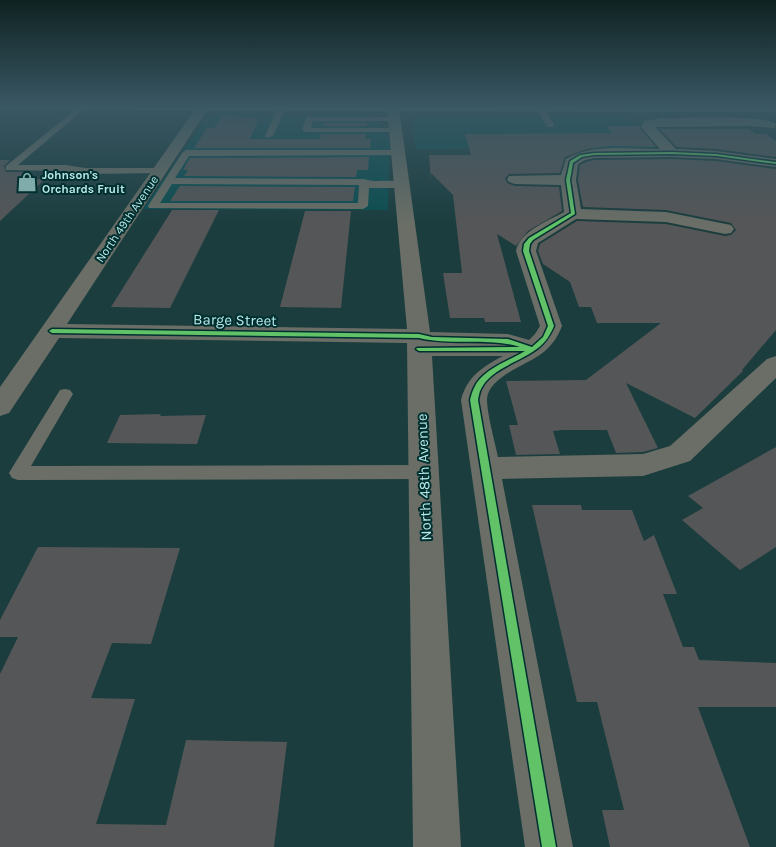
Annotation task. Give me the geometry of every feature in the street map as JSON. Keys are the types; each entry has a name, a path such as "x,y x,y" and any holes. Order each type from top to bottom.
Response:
{"street":[{"name":"North 49th Avenue","path":"0,407 52,331 164,176 177,145"},
{"name":"North 48th Avenue","path":"397,145 419,342 437,847"},
{"path":"664,145 672,153"},
{"path":"573,214 568,180 571,162 581,156 594,154 672,153 716,155 776,163"},
{"path":"515,179 568,180"},
{"path":"548,847 474,392 478,385 490,374 533,349 549,336 551,326 526,251 527,244 531,239 573,214 666,218 725,229"},
{"name":"Barge Street","path":"52,331 419,342 533,349"},
{"path":"487,468 643,465 680,454 776,364"}],"lane":[{"path":"37,145 9,168 56,168 164,176 364,182 364,185 401,185"},
{"path":"257,145 186,153 164,176 153,206 363,206 364,185"},
{"path":"65,394 18,473 424,472"}],"shaded area":[{"path":"187,145 390,145 388,210 143,209"},
{"path":"415,145 653,145 656,148 416,149"}],"building":[{"path":"196,145 370,145 370,148 194,148"},
{"path":"468,145 654,145 656,147 611,146 587,149 565,157 560,173 509,174 505,178 507,183 515,186 559,187 562,211 528,231 516,246 497,234 521,322 485,322 484,318 450,318 443,273 462,273 453,195 431,173 431,182 429,155 471,155"},
{"path":"675,145 776,145 776,157 716,149 677,147"},
{"path":"369,157 368,170 357,170 356,177 184,176 188,170 183,170 190,158"},
{"path":"672,159 716,161 776,169 776,330 743,371 695,418 626,383 658,448 643,452 616,453 607,430 562,430 553,431 560,454 516,455 509,425 518,425 506,381 586,380 661,323 597,323 591,307 579,307 570,282 543,264 538,251 540,244 577,221 666,224 725,236 731,235 736,230 731,223 666,210 583,207 578,180 580,165 594,160"},
{"path":"0,160 10,160 4,166 6,172 31,172 24,179 45,179 0,221"},
{"path":"180,186 355,187 353,201 170,201"},
{"path":"172,210 219,210 170,308 111,307"},
{"path":"305,211 351,211 341,308 280,307"},
{"path":"161,414 160,416 206,415 197,444 107,443 120,415"},
{"path":"776,447 776,547 740,570 682,520 703,508 688,496"},
{"path":"532,505 581,505 582,510 632,510 644,541 654,535 677,594 663,594 683,647 694,647 699,660 776,663 776,707 698,707 750,847 610,847 602,810 624,810 597,702 577,702"},
{"path":"38,547 180,548 151,644 112,643 91,698 135,699 96,824 166,825 186,740 287,742 274,847 0,847 0,674 18,637 0,637 0,620"}],"cycle path":[{"path":"549,847 474,400 477,388 485,378 536,347 545,338 551,326 526,251 527,244 531,239 573,214 568,180 571,162 581,156 594,154 672,153 716,155 776,163"},
{"path":"52,331 419,336 432,339 508,341 533,349 419,349"}],"place":[{"name":"Johnson's Orchards Fruit","path":"27,182"}]}
